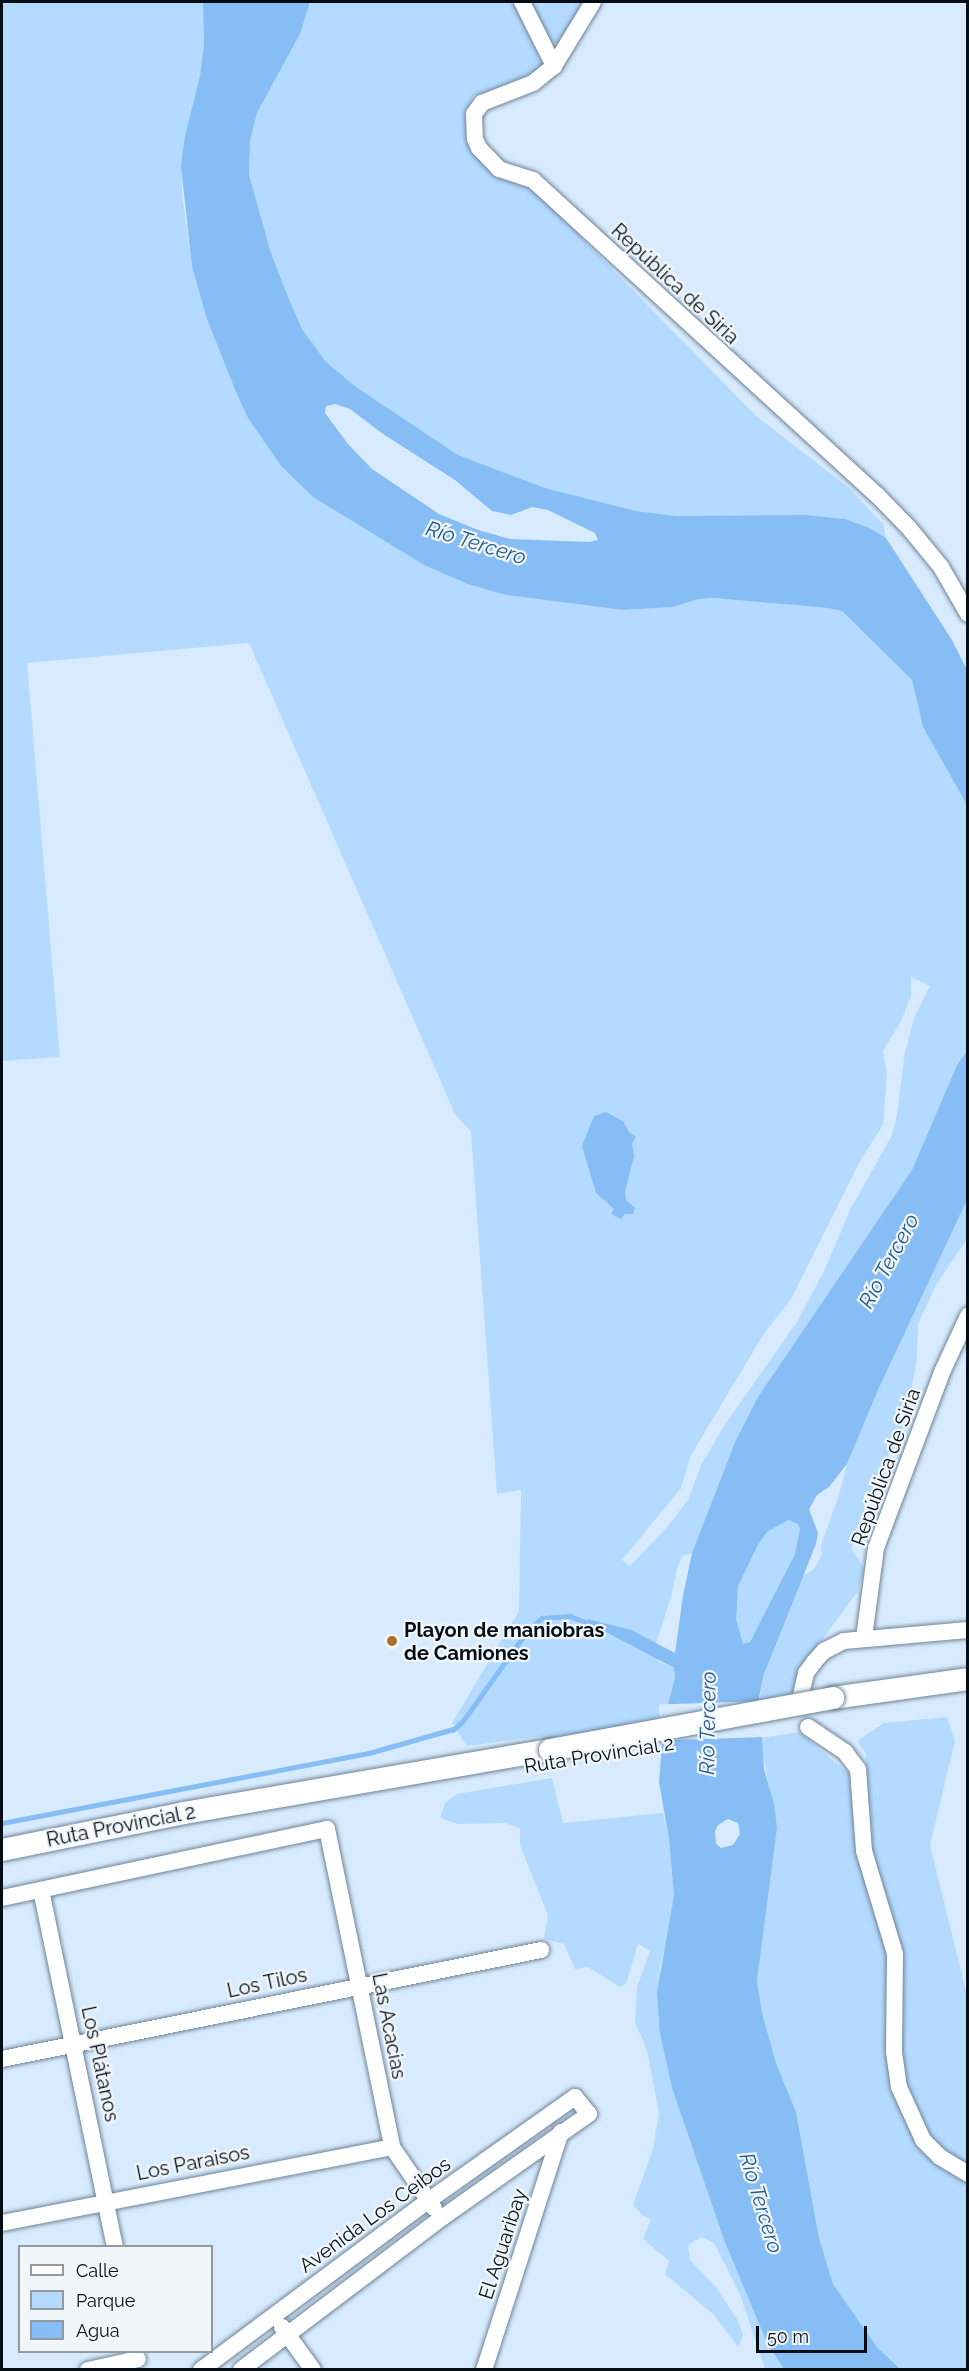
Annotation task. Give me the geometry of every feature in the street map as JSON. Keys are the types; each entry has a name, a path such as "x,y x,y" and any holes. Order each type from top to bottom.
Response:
{"main road":[{"name":"Ruta Provincial 2","path":"2,1850 348,1785 553,1758 834,1706 960,1680"}],"street":[{"path":"522,2 554,66"},
{"path":"554,66 593,2"},
{"name":"República de Siria","path":"554,66 533,83 482,103 474,114 475,139 479,148 498,169 533,180 877,495 909,528 941,567 968,614"},
{"name":"República de Siria","path":"864,1638 876,1548 943,1370 968,1316"},
{"path":"801,1695 806,1673 824,1651 844,1641 968,1630"},
{"path":"808,1727 845,1752 858,1769 864,1851 895,1954 894,2052 899,2086 923,2140 940,2157 968,2174"},
{"name":"Las Acacias","path":"41,1890 327,1829 392,2146 428,2201 443,2217"},
{"path":"2,1898 41,1890"},
{"name":"Los Plátanos","path":"41,1890 116,2245"},
{"name":"Los Tilos","path":"2,2059 541,1950"},
{"name":"Avenida Los Ceibos","path":"201,2370 428,2201 575,2097 588,2114 561,2132"},
{"path":"241,2370 443,2217 561,2132"},
{"name":"El Aguaribay","path":"484,2370 561,2132"},
{"name":"Los Paraisos","path":"2,2223 392,2146"},
{"path":"273,2316 313,2370"},
{"path":"88,2370 139,2360"}],"green space":[{"path":"2,2 203,2 204,43 200,76 185,136 182,194 192,267 207,319 248,418 281,466 313,497 424,565 506,595 623,610 673,607 698,599 714,598 842,611 912,680 923,727 967,805 967,1051 957,1065 912,1170 758,1398 735,1442 692,1553 683,1556 677,1568 672,1594 656,1643 657,1661 674,1668 675,1678 664,1719 551,1740 550,1735 467,1746 452,1723 519,1611 521,1490 497,1494 471,1132 455,1114 249,643 27,663 60,1057 2,1061","holes":["911,977 930,986 914,1018 905,1053 896,1120 891,1137 851,1208 825,1269 797,1322 726,1423 702,1463 688,1500 669,1525 630,1566 622,1560 681,1488 691,1455 763,1335 791,1299 860,1161 883,1125 887,1073 883,1051 901,1021 911,996"]},
{"path":"310,2 514,2 543,64 527,78 473,96 467,109 470,145 527,182 755,415 848,487 883,524 886,538 870,528 845,519 807,515 676,516 636,511 545,488 458,455 356,387 326,362 302,329 288,297 271,253 249,175 250,141 257,113 300,34"},
{"path":"530,2 586,2 560,42 556,43 549,41"},
{"path":"967,1200 967,1239 936,1285 918,1324 917,1358 907,1416 896,1446 884,1461 855,1534 852,1549 864,1568 858,1591 802,1667 795,1695 759,1701 764,1674 801,1577 814,1569 822,1554 821,1545 839,1495 847,1464 878,1390"},
{"path":"788,1520 798,1524 800,1529 795,1554 750,1642 743,1644 737,1629 735,1606 738,1586 767,1532"},
{"path":"947,1717 955,1741 930,1845 967,1995 967,2369 900,2369 877,2347 833,2284 819,2238 796,2112 776,2063 762,2013 757,1981 777,1828 760,1738 799,1732 866,1788 866,1754 857,1741 884,1723"},
{"path":"552,1778 563,1823 663,1813 669,1839 674,1896 671,1922 660,1967 660,2034 672,2088 724,2240 767,2343 784,2369 765,2369 740,2294 714,2243 702,2237 688,2245 690,2260 716,2287 738,2321 743,2335 738,2347 714,2315 665,2274 669,2261 643,2239 651,2219 642,2215 633,2205 653,2149 659,2114 647,2050 635,2022 637,1987 650,1951 638,1944 626,1984 620,1987 588,1967 575,1969 564,1944 544,1939 548,1915 520,1845 520,1828 505,1823 457,1824 440,1818 445,1803 457,1794"}],"water":[{"name":"Río Tercero","path":"203,2 310,2 300,34 257,113 250,141 249,175 271,253 288,297 302,329 326,362 356,387 458,455 545,488 636,511 676,516 807,515 845,519 870,528 886,538 952,640 967,670 967,805 923,727 912,680 842,611 714,598 698,599 673,607 623,610 506,595 468,584 424,565 313,497 281,466 248,418 236,392 207,319 192,267 181,166 185,136 200,76 204,43","holes":["335,404 350,409 383,434 455,480 492,511 511,515 532,507 548,510 595,533 598,540 589,542 510,539 478,530 439,514 372,469 348,444 325,413 326,406"]},
{"name":"Río Tercero","path":"967,1051 967,1200 878,1390 847,1464 829,1487 817,1495 809,1509 818,1533 816,1544 764,1674 759,1697 764,1769 774,1804 777,1828 757,1981 762,2013 776,2063 796,2112 819,2238 833,2284 877,2347 900,2369 784,2369 767,2343 724,2240 672,2088 660,2034 657,1992 674,1896 669,1839 659,1782 664,1719 675,1678 674,1668 608,1633 585,1625 588,1619 631,1630 675,1653 692,1553 735,1442 758,1397 912,1170 957,1065","holes":["788,1520 798,1524 800,1529 795,1554 750,1642 743,1644 736,1619 738,1586 767,1532","728,1819 738,1823 740,1834 733,1845 721,1848 716,1844 715,1831 718,1825"]},
{"path":"606,1112 623,1121 629,1132 636,1137 632,1143 634,1156 625,1192 626,1200 635,1208 633,1214 625,1214 621,1219 611,1214 614,1209 596,1193 582,1146 594,1116"}],"pier":[{"path":"762,1701 763,1737 660,1741 659,1705"}],"waterway":[{"path":"453,1730 463,1721 528,1630 542,1618 570,1616 592,1625"},
{"path":"2,1823 369,1753 453,1729"}],"place":[{"name":"Playon de maniobras de Camiones","path":"392,1641"}]}
